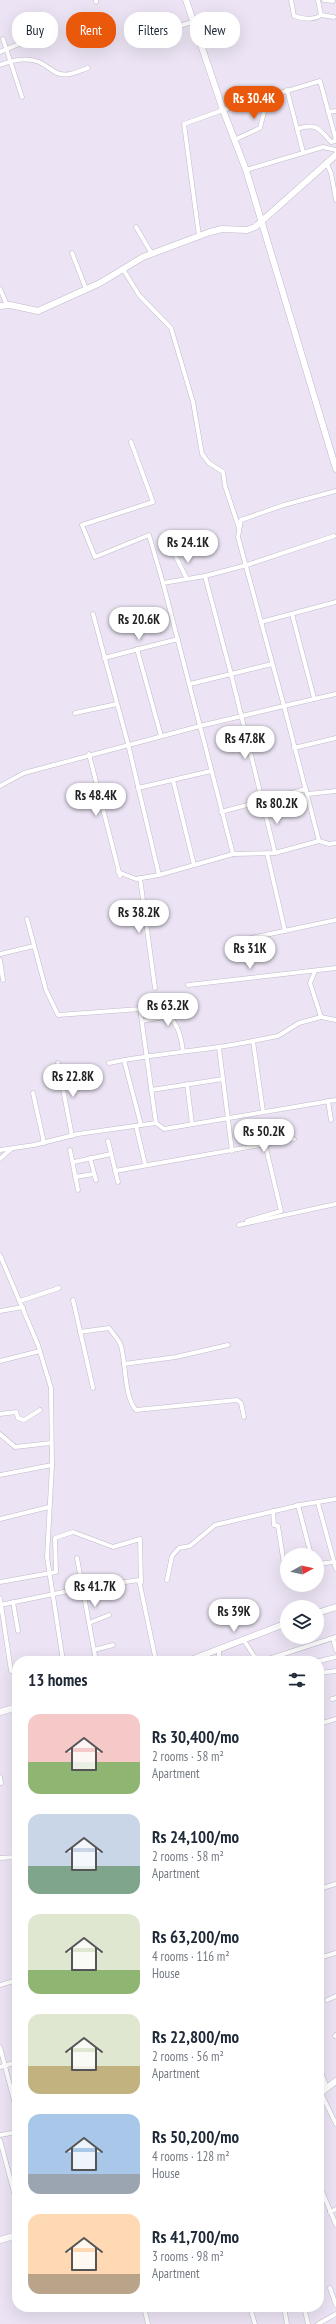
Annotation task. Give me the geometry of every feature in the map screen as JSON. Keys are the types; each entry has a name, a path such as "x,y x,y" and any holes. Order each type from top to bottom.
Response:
{"street":[{"path":"186,0 190,13"},
{"path":"292,0 294,16 304,19 316,18 321,15 334,17"},
{"path":"318,0 321,15"},
{"path":"324,0 333,1"},
{"path":"3,39 22,97"},
{"path":"0,52 12,47"},
{"path":"202,48 223,110 246,170 336,469"},
{"path":"0,64 22,60 40,62 53,72 66,74 88,68"},
{"path":"199,236 184,124 223,110 320,81 336,140 332,142 319,128 309,125 297,129"},
{"path":"287,90 303,152"},
{"path":"234,140 260,128 268,96"},
{"path":"328,112 336,111"},
{"path":"246,170 323,147 336,150"},
{"path":"0,289 3,306 38,311 86,289 152,254 222,229 247,230 261,223 326,162 336,155"},
{"path":"326,162 331,173 336,200"},
{"path":"331,173 336,170"},
{"path":"136,226 152,254"},
{"path":"72,253 86,289"},
{"path":"123,269 139,295 171,328 193,402 202,454 209,462 223,472 225,486 239,530"},
{"path":"131,442 153,502 82,525 95,557 149,535 190,684 233,854"},
{"path":"319,842 308,794 294,748 247,565 238,536 241,520 284,505 336,491"},
{"path":"163,583 205,576 247,565 334,536"},
{"path":"176,555 186,579"},
{"path":"205,576 242,716 275,853"},
{"path":"261,622 336,602"},
{"path":"92,614 128,744 159,875"},
{"path":"292,614 314,698"},
{"path":"104,658 178,639"},
{"path":"137,649 161,736"},
{"path":"190,684 272,664"},
{"path":"0,786 24,773 89,754 314,698 336,694"},
{"path":"75,714 117,704"},
{"path":"294,748 336,738"},
{"path":"89,754 119,874 140,878 159,875 233,854 275,853 319,842 336,843"},
{"path":"138,788 211,770"},
{"path":"173,780 194,865"},
{"path":"222,812 306,789"},
{"path":"308,794 336,791"},
{"path":"267,853 285,931"},
{"path":"140,878 155,988"},
{"path":"27,919 46,990 58,1015 140,1009 156,1123"},
{"path":"251,938 336,920"},
{"path":"0,954 34,946"},
{"path":"0,960 3,980"},
{"path":"188,986 336,968"},
{"path":"315,971 310,983 320,1017"},
{"path":"142,1021 169,1016 175,1023 183,1051"},
{"path":"109,1063 147,1055 219,1048 278,1036 299,1023 320,1017 336,1020"},
{"path":"253,1041 263,1112"},
{"path":"219,1048 229,1117 232,1151"},
{"path":"124,1060 145,1164"},
{"path":"58,1062 72,1136"},
{"path":"151,1090 223,1079"},
{"path":"186,1084 192,1124"},
{"path":"33,1093 44,1143"},
{"path":"0,1150 138,1125 156,1123 164,1129 336,1100"},
{"path":"328,1101 331,1120"},
{"path":"115,1171 145,1164 294,1140"},
{"path":"108,1141 118,1182"},
{"path":"247,1221 281,1211 265,1144"},
{"path":"0,1159 11,1148"},
{"path":"70,1150 74,1162 78,1190"},
{"path":"74,1162 111,1154"},
{"path":"90,1158 96,1180"},
{"path":"75,1177 94,1174"},
{"path":"238,1225 336,1204"},
{"path":"0,1255 40,1351 51,1388 52,1465 47,1557 62,1656"},
{"path":"20,1302 60,1288"},
{"path":"73,1300 93,1388"},
{"path":"0,1311 22,1306"},
{"path":"80,1332 108,1328 121,1344 133,1406 136,1410 237,1400 241,1403 244,1417"},
{"path":"124,1364 176,1357 228,1345"},
{"path":"0,1361 40,1351"},
{"path":"0,1414 16,1412 18,1418 24,1420 40,1410"},
{"path":"0,1434 15,1447 51,1443"},
{"path":"0,1475 52,1465"},
{"path":"167,1580 172,1556 179,1548 190,1546 215,1526 298,1505 336,1499"},
{"path":"318,1503 336,1569"},
{"path":"298,1505 309,1548"},
{"path":"0,1519 50,1507"},
{"path":"273,1511 272,1522 274,1525 278,1526 281,1548"},
{"path":"0,1582 56,1572 55,1538 73,1532 113,1547 140,1539 141,1583 155,1656"},
{"path":"77,1558 95,1656"},
{"path":"324,1563 334,1562"},
{"path":"1,1605 83,1588 134,1580 139,1580 141,1583"},
{"path":"0,1598 2,1629 12,1671"},
{"path":"13,1602 18,1631"},
{"path":"324,1611 336,1607"},
{"path":"89,1623 109,1615"},
{"path":"200,1656 280,1626"},
{"path":"277,1656 334,1637 336,1650"},
{"path":"243,1639 254,1656"},
{"path":"94,1650 113,1645"},
{"path":"219,1648 219,1656"},
{"path":"324,1660 336,1657"},
{"path":"324,1672 336,1671"},
{"path":"0,1712 12,1708"},
{"path":"324,1723 336,1719"},
{"path":"0,1777 2,1784"},
{"path":"0,1858 12,1857"},
{"path":"324,1888 336,1884"},
{"path":"324,1957 336,1953"},
{"path":"0,1985 12,1981"},
{"path":"327,2000 336,1996"},
{"path":"0,2048 12,2091"},
{"path":"0,2067 12,2063"},
{"path":"324,2080 327,2088"},
{"path":"324,2090 336,2082"},
{"path":"324,2101 336,2124"},
{"path":"0,2135 12,2133"},
{"path":"0,2140 12,2185"},
{"path":"324,2197 336,2225"},
{"path":"330,2212 336,2208"},
{"path":"0,2240 12,2236"},
{"path":"330,2288 336,2305"},
{"path":"145,2312 148,2324"},
{"path":"251,2312 255,2324"},
{"path":"285,2312 287,2324"},
{"path":"305,2312 308,2324"},
{"path":"318,2324 336,2316"}]}
